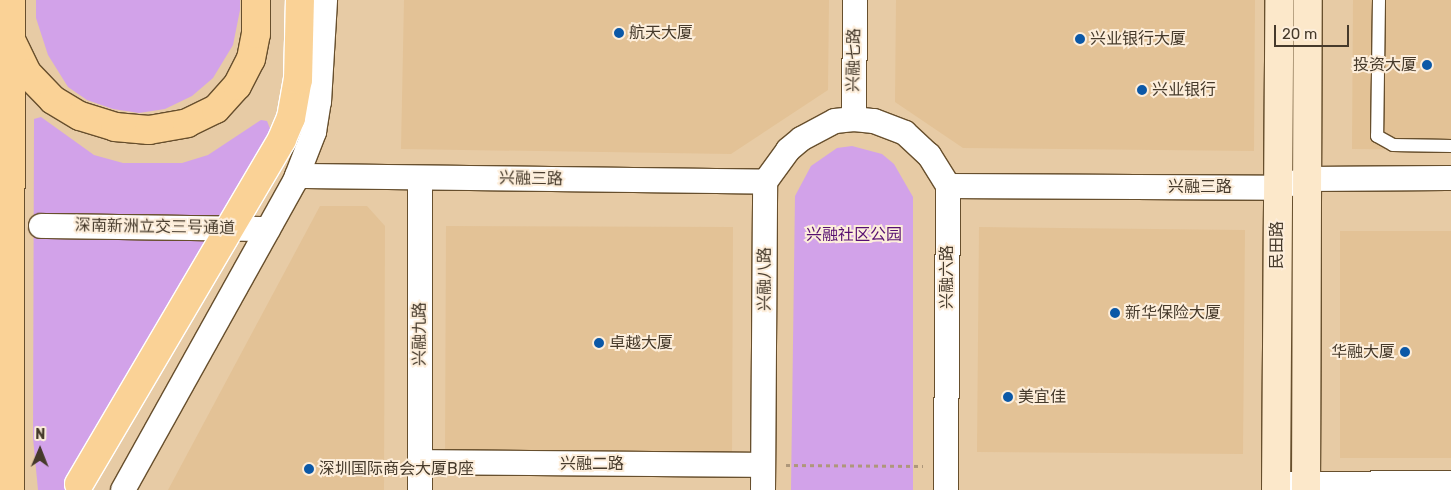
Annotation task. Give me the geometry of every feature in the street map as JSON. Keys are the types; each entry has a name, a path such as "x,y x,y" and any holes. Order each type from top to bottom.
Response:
{"main road":[{"path":"10,490 11,0"},
{"path":"10,39 27,73 53,100 80,116 115,128 149,130 187,123 209,113 237,86 251,58 256,34 256,0"},
{"path":"77,487 282,139 291,118 298,80 300,0"}],"street":[{"path":"123,490 297,176 314,132 320,102 325,0"},
{"name":"兴融七路","path":"854,119 855,0"},
{"name":"民田路","path":"1276,487 1279,0"},
{"name":"民田路","path":"1306,487 1308,0"},
{"path":"765,182 784,155 801,139 835,121 854,119 874,121 905,133 929,155 948,186"},
{"name":"兴融三路","path":"297,176 765,182"},
{"name":"兴融九路","path":"420,178 420,490"},
{"name":"兴融三路","path":"948,186 1277,188 1307,178 1451,178"},
{"name":"兴融八路","path":"763,490 765,182"},
{"name":"兴融六路","path":"946,490 948,186"},
{"name":"深南新洲立交三号通道","path":"41,226 268,229"},
{"name":"兴融二路","path":"420,462 763,465"},
{"path":"1276,487 1451,483"}],"lane":[{"path":"1379,0 1377,136 1393,145 1451,146"}],"path":[{"path":"763,465 946,467"}],"shaded area":[{"name":"航天大厦","path":"404,0 829,0 828,90 731,154 401,149"},
{"name":"兴业银行大厦","path":"896,0 1255,0 1254,151 963,148 895,102"},
{"path":"1353,0 1451,0 1451,150 1352,149"},
{"path":"320,206 367,206 385,226 384,490 168,490"},
{"name":"卓越大厦","path":"446,226 733,227 732,457 445,455"},
{"name":"新华保险大厦","path":"979,227 1245,230 1243,454 977,452"},
{"name":"华融大厦","path":"1340,231 1451,231 1451,458 1340,458"}],"green space":[{"path":"36,0 240,0 240,10 233,45 213,78 192,96 165,109 139,113 113,109 87,100 68,87 48,55 36,18"},
{"path":"41,117 94,155 123,163 182,163 208,155 261,120 267,121 273,136 67,490 38,490 33,438 34,119"},
{"name":"兴融社区公园","path":"852,146 882,154 894,164 913,197 913,490 791,490 795,196 811,166 837,148"}],"place":[{"name":"航天大厦","path":"619,33"},
{"name":"兴业银行大厦","path":"1080,39"},
{"name":"投资大厦","path":"1427,65"},
{"name":"兴业银行","path":"1142,90"},
{"name":"新华保险大厦","path":"1115,313"},
{"name":"卓越大厦","path":"599,343"},
{"name":"华融大厦","path":"1405,352"},
{"name":"美宜佳","path":"1008,397"},
{"name":"深圳国际商会大厦B座","path":"309,469"}]}
